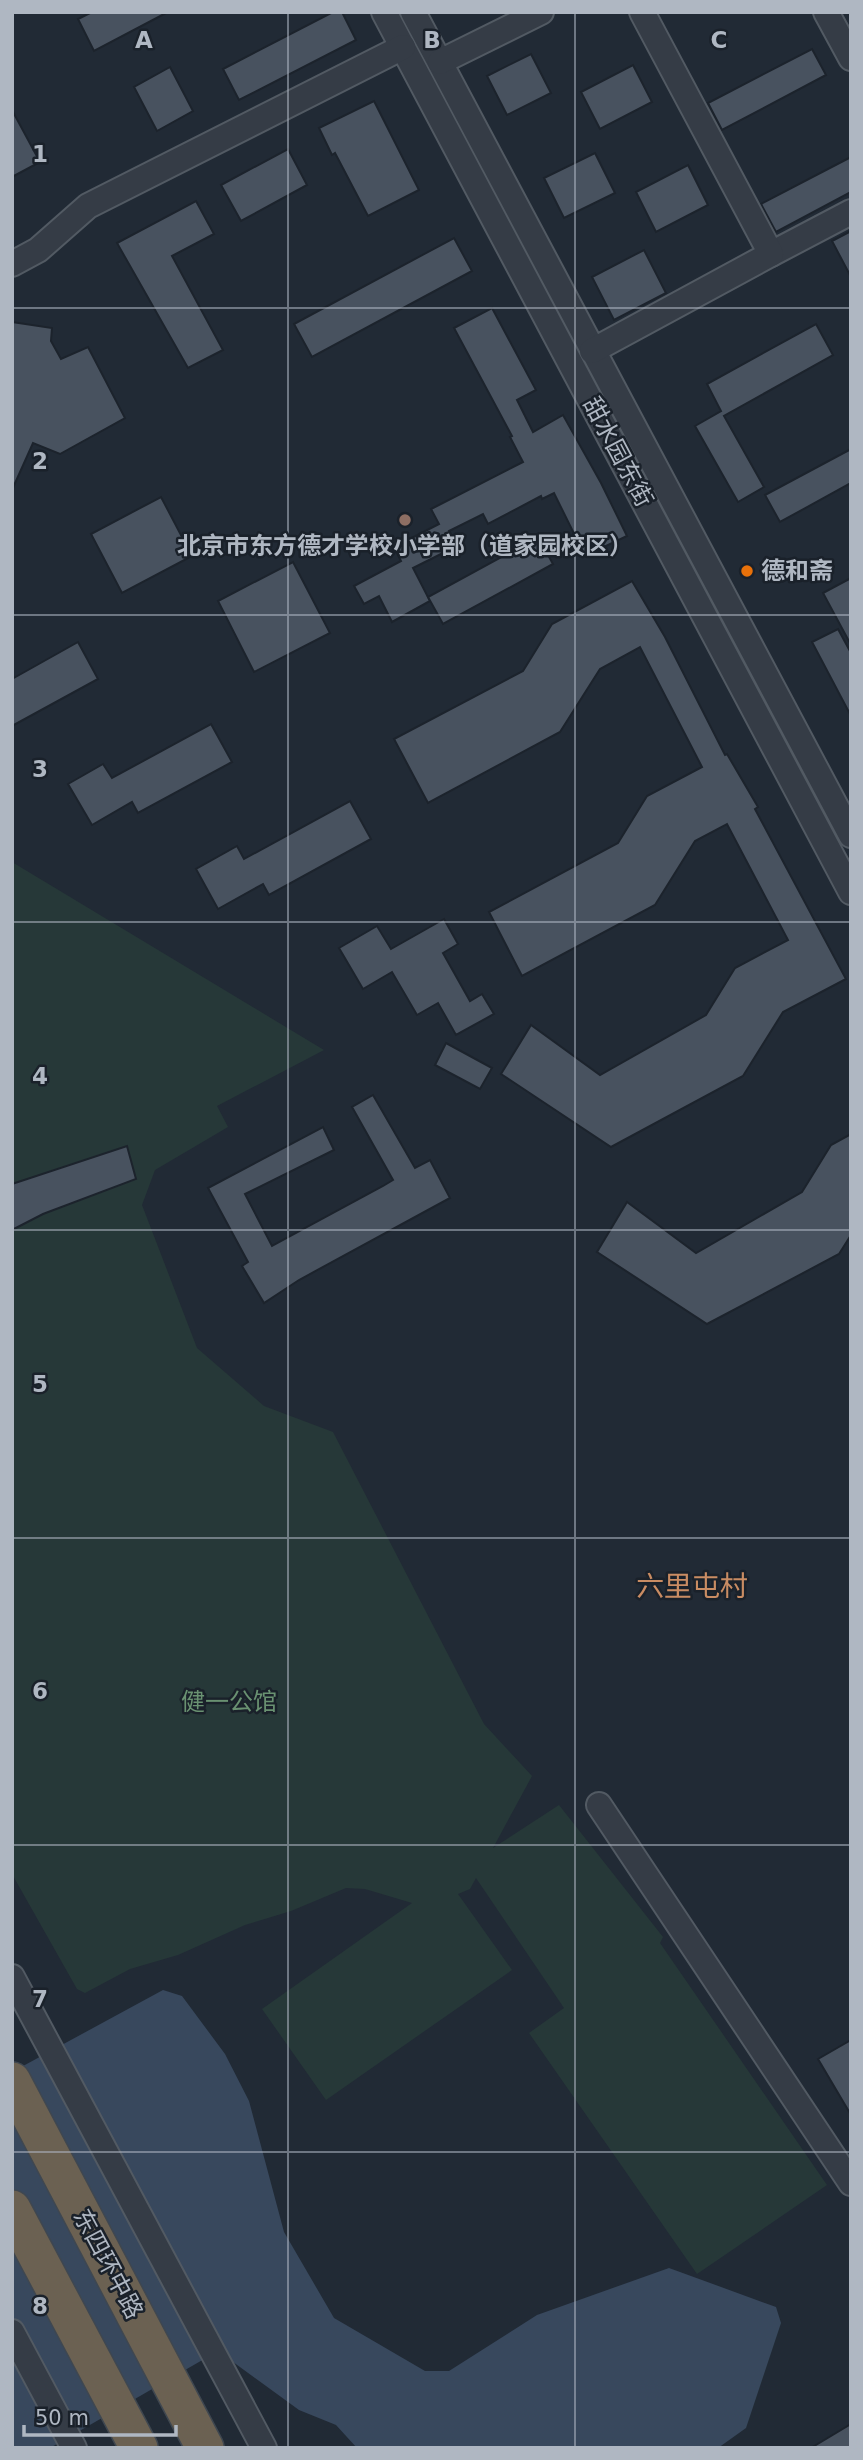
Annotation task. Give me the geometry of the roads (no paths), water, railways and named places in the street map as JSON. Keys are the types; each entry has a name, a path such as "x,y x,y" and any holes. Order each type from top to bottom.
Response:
{"highway":[{"name":"东四环中路","path":"12,2081 205,2448"},
{"path":"12,2209 139,2448"}],"street":[{"name":"甜水园东街","path":"384,12 851,892"},
{"name":"甜水园东街","path":"413,12 851,835"},
{"path":"440,62 541,12"},
{"path":"642,12 771,254"},
{"path":"826,12 851,58"},
{"path":"12,264 38,250 88,206 403,47"},
{"path":"592,351 851,212"},
{"path":"599,1805 851,2183"},
{"path":"12,1977 264,2448"},
{"path":"12,2332 74,2448"}],"water":[{"path":"163,1990 182,1996 225,2054 249,2101 284,2232 334,2318 425,2371 449,2371 537,2315 669,2268 776,2307 781,2323 746,2428 718,2448 357,2448 336,2425 299,2410 218,2351 50,2448 12,2448 12,2072"}],"place":[{"name":"北京市东方德才学校小学部（道家园校区）","path":"405,520"},
{"name":"德和斋","path":"747,571"}],"district":[{"name":"六里屯村","path":"692,1586"}],"park label":[{"name":"健一公馆","path":"229,1702"}]}
